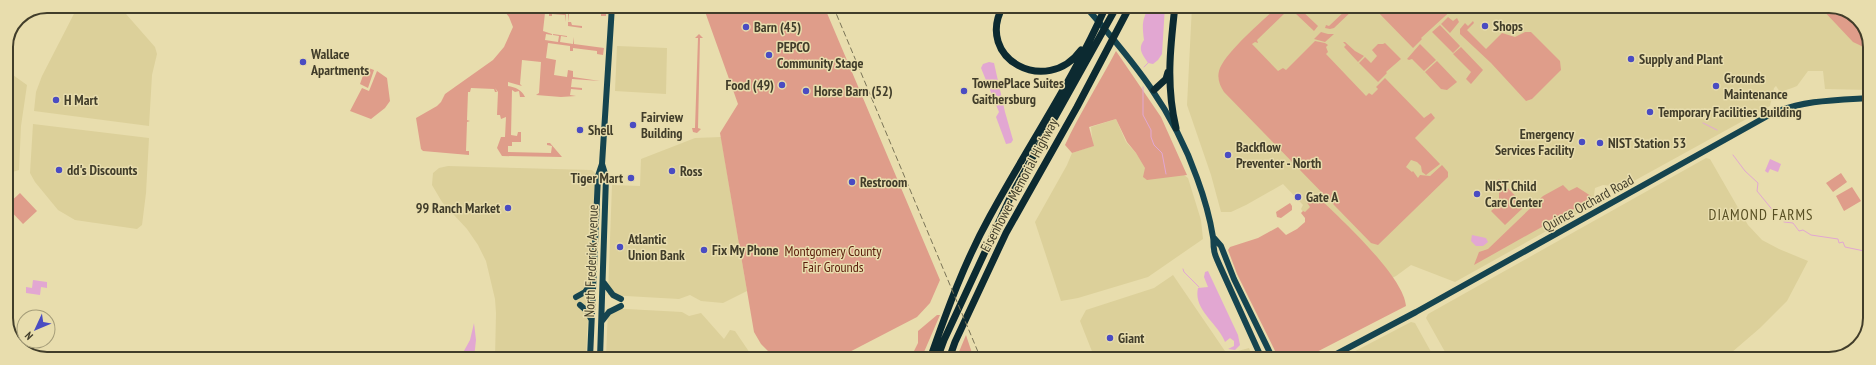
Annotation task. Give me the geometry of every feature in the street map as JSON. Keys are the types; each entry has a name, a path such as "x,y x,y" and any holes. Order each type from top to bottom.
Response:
{"highway":[{"path":"1000,13 997,22 998,42 1005,55 1024,69 1044,72 1065,65 1079,52 1094,32"},
{"path":"932,352 959,282 989,217 1076,67 1103,13"},
{"path":"940,352 1011,196 1113,13"},
{"name":"Eisenhower Memorial Highway","path":"951,352 1006,233 1126,13"},
{"path":"1174,13 1169,70 1171,103 1176,128"},
{"path":"1154,90 1166,79 1169,70"},
{"path":"930,352 935,345"}],"main road":[{"name":"North Frederick Avenue","path":"590,352 598,176 602,164 612,13"},
{"path":"1091,13 1118,44 1154,90 1176,128 1198,180 1214,238 1214,249 1218,264 1259,352"},
{"name":"Quince Orchard Road","path":"1340,352 1416,312 1771,114 1784,108 1806,103 1863,99"},
{"name":"North Frederick Avenue","path":"600,352 606,177 602,164"},
{"path":"1214,238 1221,246 1234,279 1270,352"},
{"path":"576,297 588,289 593,280"},
{"path":"603,281 607,289 613,295 621,299"},
{"path":"580,305 589,313 592,321"},
{"path":"601,323 606,314 621,306"}],"shaded area":[{"path":"74,13 125,13 155,47 157,54 152,75 149,126 34,111 36,92 42,76"},
{"path":"1146,13 1165,13 1162,54 1153,64 1148,63 1141,49 1144,40 1143,23"},
{"path":"1192,13 1829,13 1842,16 1851,21 1860,34 1863,45 1863,90 1825,89 1823,71 1808,71 1797,86 1780,92 1776,86 1774,88 1770,106 1623,187 1603,185 1595,188 1593,203 1577,214 1455,282 1411,265 1396,276 1378,285 1313,222 1307,211 1304,213 1301,209 1303,205 1283,184 1231,212 1221,212 1211,175 1187,105"},
{"path":"617,46 667,48 666,94 615,91"},
{"path":"989,62 994,63 1013,140 1011,143 1006,144 996,117 999,112 981,68 983,64"},
{"path":"13,75 27,85 21,126 19,170 13,172"},
{"path":"1116,119 1126,142 1136,153 1146,168 1180,172 1188,178 1201,220 1203,239 1148,277 1078,298 1061,301 1035,222 1067,165 1072,153 1093,146 1091,127"},
{"path":"33,124 149,138 146,193 142,225 137,229 75,220 58,210 35,182 30,173"},
{"path":"721,137 747,291 723,303 701,301 690,295 679,299 608,295 612,185 640,186 641,159 695,138"},
{"path":"1706,158 1710,159 1748,225 1762,240 1808,261 1787,301 1760,328 1732,352 1445,352 1426,318 1428,314"},
{"path":"1770,159 1781,164 1778,172 1770,169 1768,173 1765,171"},
{"path":"448,166 592,170 595,173 586,352 495,352 495,299 486,261 478,245 467,229 442,202 432,185 433,173 439,168"},
{"path":"1472,235 1486,238 1488,242 1483,246 1476,246 1471,241"},
{"path":"1208,271 1238,335 1240,345 1235,350 1228,349 1234,346 1234,341 1230,338 1225,342 1222,335 1202,310 1199,303 1197,296 1198,288 1208,287 1204,277 1205,272"},
{"path":"1173,275 1226,352 1092,352 1080,321 1086,310 1154,288"},
{"path":"33,280 47,282 47,288 41,287 40,295 26,293 26,287 32,288"},
{"path":"608,308 682,312 689,316 701,313 724,339 730,330 735,331 749,352 606,352"},
{"path":"1411,322 1415,323 1431,352 1353,352"},
{"path":"474,323 476,340 475,352 463,352 470,340"},
{"path":"1249,348 1251,352 1234,352"}],"green space":[{"path":"506,13 545,13 543,31 552,35 546,34 545,40 558,42 559,36 553,34 567,36 561,36 560,42 573,44 574,37 574,44 604,48 603,55 597,54 597,51 573,48 573,51 570,51 570,46 548,43 546,58 556,60 554,75 567,77 568,70 573,71 573,77 600,81 572,79 571,87 582,88 582,90 571,89 570,95 576,96 561,97 536,95 539,93 541,62 522,60 520,84 522,86 508,82 508,86 518,89 525,97 520,97 519,91 515,92 512,90 511,135 517,136 518,132 521,132 521,142 512,142 512,146 508,146 508,152 551,153 552,146 547,145 547,143 550,143 562,157 502,156 497,148 501,137 505,137 506,117 501,119 500,115 497,115 498,92 495,88 497,92 495,92 494,89 471,88 470,92 468,92 467,120 470,121 467,122 466,151 469,151 469,155 423,151 421,149 416,118 437,106 445,94 493,60 504,47 513,27"},
{"path":"545,13 566,14 565,22 565,15 552,14 552,16 549,16 549,14"},
{"path":"601,13 606,13 606,16 601,16"},
{"name":"Montgomery County Fair Grounds","path":"706,13 827,13 940,280 930,303 917,317 850,352 769,352 761,344 754,332 720,133 738,104"},
{"path":"1271,13 1285,13 1257,40 1258,43 1255,42 1252,44 1278,71 1283,68 1286,70 1315,41 1325,43 1328,45 1326,47 1328,52 1326,54 1366,96 1369,93 1372,95 1378,89 1376,87 1385,78 1424,118 1431,113 1435,118 1415,138 1440,164 1426,175 1422,172 1421,166 1417,162 1411,160 1406,167 1412,172 1413,171 1418,178 1420,175 1430,176 1442,165 1448,172 1448,177 1378,245 1371,243 1224,92 1218,77 1219,71 1228,55"},
{"path":"1295,13 1304,13 1318,26 1314,31"},
{"path":"1343,13 1350,13 1334,28 1325,28 1326,25 1329,26"},
{"path":"1379,13 1448,13 1421,38 1422,39 1413,48"},
{"path":"1826,13 1842,16 1855,25 1860,34 1863,47 1853,42"},
{"path":"1448,17 1453,21 1457,18 1459,22 1450,33 1441,24"},
{"path":"1473,21 1474,23 1467,30 1486,49 1502,33 1515,37 1525,32 1531,32 1560,61 1561,70 1532,99 1526,101 1491,63 1460,34 1460,29 1465,23 1468,26"},
{"path":"568,22 571,22 572,25 582,26 582,28 568,26"},
{"path":"1440,25 1460,46 1453,53 1432,32"},
{"path":"1321,32 1334,34 1325,42 1314,39"},
{"path":"699,34 703,38 700,38 698,128 701,129 697,133 693,132 692,128 695,128 698,38 695,38"},
{"path":"1343,42 1364,56 1358,62 1344,47 1346,45"},
{"path":"1385,43 1401,59 1386,72 1387,73 1378,82 1359,63 1365,57 1371,63 1377,56 1372,50 1378,44"},
{"path":"1420,44 1436,60 1424,71 1412,59 1407,59"},
{"path":"1461,47 1483,70 1471,84 1466,79 1471,72 1453,54"},
{"path":"1116,51 1161,117 1187,175 1147,180 1143,177 1145,168 1127,142 1116,119 1089,127 1094,146 1072,153 1065,145"},
{"path":"1437,61 1457,82 1447,90 1441,89 1425,72"},
{"path":"366,67 374,70 368,88 360,84"},
{"path":"377,71 387,78 390,101 385,108 371,119 350,111 362,88 369,91"},
{"path":"1841,173 1847,182 1833,192 1826,183"},
{"path":"1499,179 1525,206 1505,225 1491,211 1499,204 1499,190 1493,185"},
{"path":"1563,185 1569,191 1577,187 1591,196 1590,200 1474,265 1479,252 1488,249 1543,196"},
{"path":"1852,187 1861,201 1844,211 1836,196"},
{"path":"20,193 37,211 23,224 13,213 13,200"},
{"path":"1312,197 1320,199 1356,234 1384,265 1395,280 1403,294 1406,306 1317,352 1276,352 1237,274 1228,250 1230,247 1258,238 1278,227 1286,235 1297,229 1305,222 1305,218 1301,213 1303,211 1305,212 1310,207 1306,201"},
{"path":"1290,203 1292,210 1281,218 1277,217 1276,212"},
{"path":"937,315 940,315 924,352 914,352 918,343 918,331"},
{"path":"966,335 972,352 959,352"}],"waterway":[{"path":"1144,67 1148,63"},
{"path":"1143,87 1143,115 1151,130 1151,137 1154,145 1162,153 1166,174"},
{"path":"1703,123 1717,130"},
{"path":"1733,155 1745,171 1758,183 1757,191 1775,213"},
{"path":"1784,222 1793,223 1799,231 1803,230 1811,235 1838,239 1839,243 1843,242 1845,247 1863,251"},
{"path":"1183,269 1184,272 1199,287"}],"railway":[{"path":"836,13 978,352"}],"place":[{"name":"Shops","path":"1485,26"},
{"name":"Barn (45)","path":"746,27"},
{"name":"PEPCO Community Stage","path":"769,55"},
{"name":"Supply and Plant","path":"1631,59"},
{"name":"Wallace Apartments","path":"303,62"},
{"name":"Food (49)","path":"782,85"},
{"name":"Grounds Maintenance","path":"1716,86"},
{"name":"Horse Barn (52)","path":"806,91"},
{"name":"TownePlace Suites Gaithersburg","path":"964,91"},
{"name":"H Mart","path":"56,100"},
{"name":"Temporary Facilities Building","path":"1650,112"},
{"name":"Fairview Building","path":"633,125"},
{"name":"Shell","path":"580,130"},
{"name":"Emergency Services Facility","path":"1582,142"},
{"name":"NIST Station 53","path":"1600,143"},
{"name":"Backflow Preventer - North","path":"1228,155"},
{"name":"dd's Discounts","path":"59,170"},
{"name":"Ross","path":"672,171"},
{"name":"Tiger Mart","path":"631,178"},
{"name":"Restroom","path":"852,182"},
{"name":"NIST Child Care Center","path":"1477,194"},
{"name":"Gate A","path":"1298,197"},
{"name":"99 Ranch Market","path":"508,208"},
{"name":"Atlantic Union Bank","path":"620,247"},
{"name":"Fix My Phone","path":"704,250"},
{"name":"Giant","path":"1110,338"}],"district":[{"name":"DIAMOND FARMS","path":"1761,215"}]}
